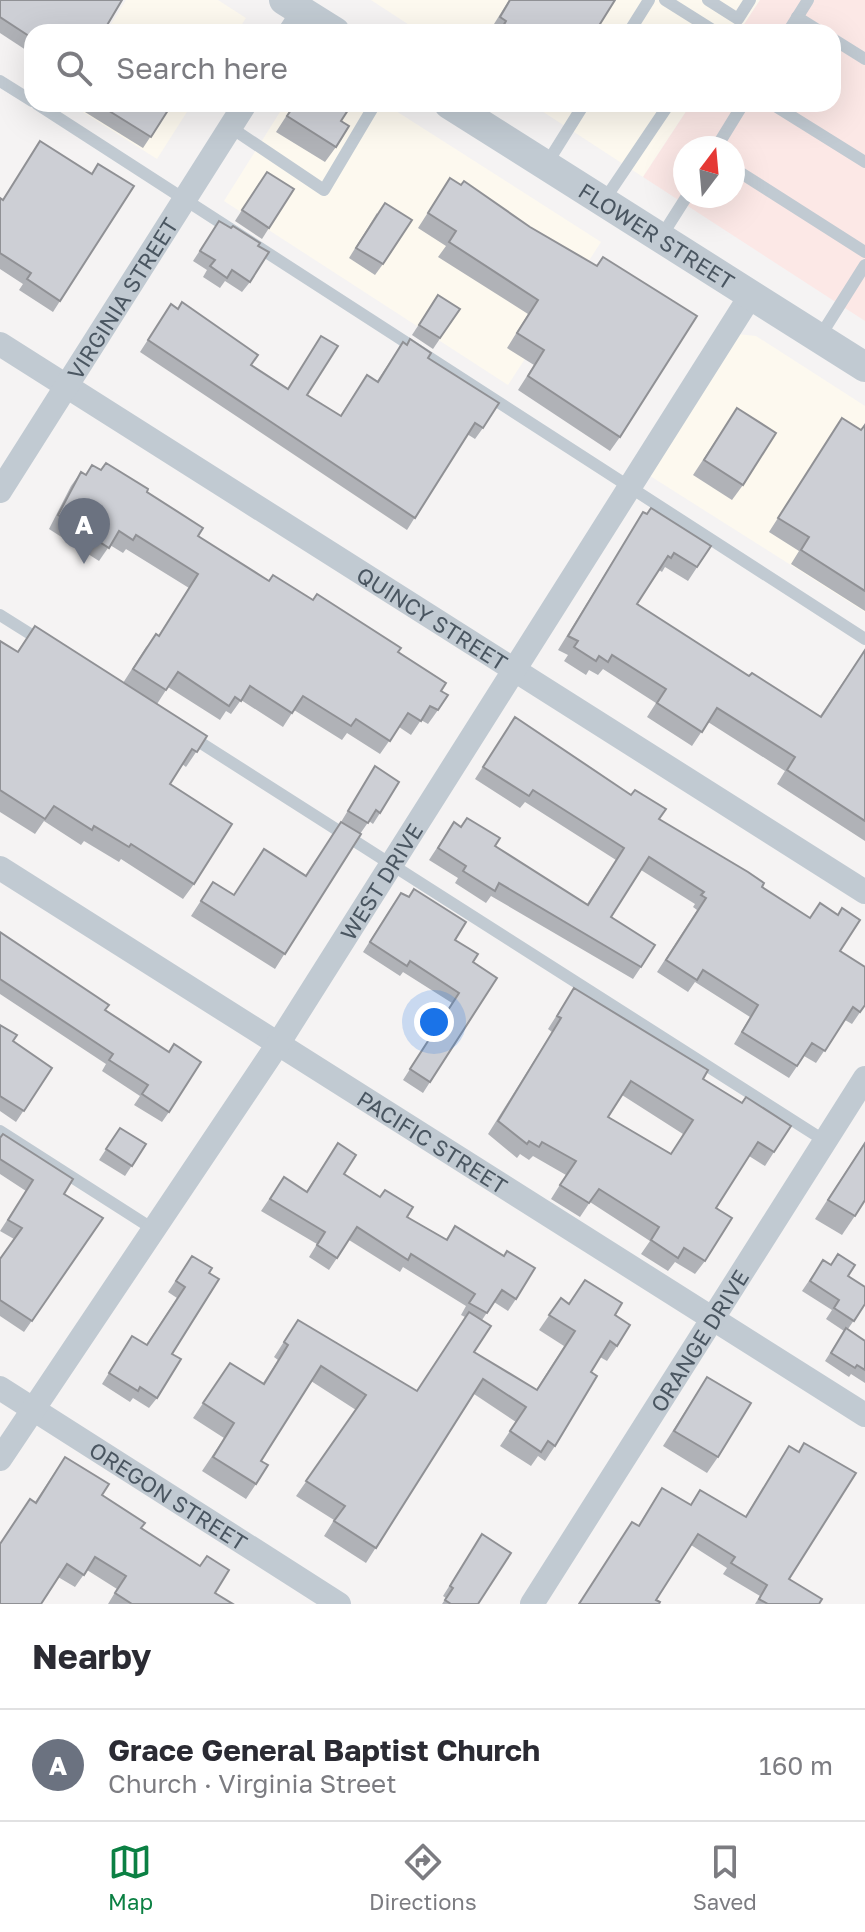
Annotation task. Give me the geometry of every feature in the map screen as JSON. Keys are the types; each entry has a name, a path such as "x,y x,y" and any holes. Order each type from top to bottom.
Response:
{"street":[{"path":"297,11 321,24"},
{"name":"VIRGINIA STREET","path":"0,491 240,112"},
{"name":"FLOWER STREET","path":"462,112 865,367"},
{"name":"WEST DRIVE","path":"0,1459 31,1408 278,1044 751,295"},
{"name":"QUINCY STREET","path":"0,344 865,892"},
{"name":"PACIFIC STREET","path":"0,868 865,1415"},
{"name":"ORANGE DRIVE","path":"532,1604 865,1078"},
{"name":"OREGON STREET","path":"0,1388 339,1604"}],"lane":[{"path":"634,24 649,0"},
{"path":"665,0 703,24"},
{"path":"708,0 738,19 750,0"},
{"path":"793,24 808,0"},
{"path":"797,17 808,24"},
{"path":"841,44 865,59"},
{"path":"0,81 24,96"},
{"path":"50,112 186,197 865,639"},
{"path":"230,127 324,190 370,112"},
{"path":"546,165 579,112"},
{"path":"603,202 664,112"},
{"path":"723,136 738,112"},
{"path":"785,112 865,162"},
{"path":"745,176 865,252"},
{"path":"660,238 679,208"},
{"path":"819,338 865,265"},
{"path":"0,615 52,648"},
{"path":"183,731 825,1141"},
{"path":"0,1131 153,1229"}],"shaded area":[{"path":"126,0 218,0 246,18 242,24 111,24"},
{"path":"371,0 760,0 744,24 408,24"},
{"path":"760,0 865,0 865,321 691,208 745,208 745,136 673,136 673,196 643,177 686,112 841,112 841,24 744,24"},
{"path":"83,112 187,112 157,159"},
{"path":"280,112 398,112 601,242 508,385 224,201"},
{"path":"543,112 686,112 643,177"},
{"path":"737,334 756,336 865,406 865,612 647,474"}],"building":[{"path":"0,0 122,0 108,24 24,24 24,33 0,17"},
{"path":"510,0 615,0 600,24 504,24 506,21 500,17"},
{"path":"111,112 167,112 151,137"},
{"path":"290,112 347,112 341,121 349,126 336,147 287,116"},
{"path":"40,141 92,174 98,164 134,186 60,301 27,279 31,273 0,253 0,198 3,200"},
{"path":"267,172 294,189 269,228 242,210"},
{"path":"450,178 461,185 464,181 530,227 597,266 603,257 697,316 620,437 528,376 544,350 517,333 538,300 449,242 456,231 428,213"},
{"path":"385,203 412,220 383,264 356,248"},
{"path":"219,221 231,228 233,226 269,252 250,282 232,270 227,278 210,266 215,260 200,251"},
{"path":"438,295 460,309 440,338 419,325"},
{"path":"182,302 258,355 251,365 288,389 321,336 338,346 307,395 341,416 367,375 378,382 403,342 407,345 410,339 431,353 428,358 499,403 483,428 475,423 415,518 148,340 171,304 178,309"},
{"path":"737,408 776,433 743,485 704,460"},
{"path":"842,418 861,430 865,425 865,591 801,550 809,537 778,518"},
{"path":"106,463 203,528 198,536 269,581 273,575 313,600 317,594 401,648 398,652 446,683 441,691 448,695 438,710 430,706 421,721 408,713 390,741 356,719 351,726 303,696 292,713 250,686 241,701 235,697 229,706 178,672 166,690 133,669 156,634 159,636 198,574 136,535 133,540 119,531 109,548 58,515 81,472 86,475 92,465 101,470"},
{"path":"651,508 711,546 697,567 674,553 671,558 668,556 637,604 749,676 752,673 821,717 865,650 865,821 787,770 795,757 717,708 702,732 657,703 666,689 612,655 608,662 599,656 596,661 574,647 578,641 568,636 643,512 647,514"},
{"path":"35,626 207,736 197,752 192,749 170,784 232,824 194,884 131,844 129,847 94,826 92,830 54,806 45,819 0,790 0,641 18,652"},
{"path":"515,717 631,795 635,790 666,809 659,819 748,872 764,883 762,887 810,918 820,903 838,915 842,908 860,920 840,951 865,967 865,1005 860,1012 853,1007 825,1051 812,1043 797,1066 742,1032 758,1005 703,970 697,980 666,960 706,898 701,895 704,892 649,857 611,917 655,945 641,967 499,883 495,891 463,871 466,866 438,848 454,822 461,827 467,818 500,838 495,846 588,905 624,848 533,790 529,796 483,767"},
{"path":"375,766 399,782 380,813 376,810 368,823 348,811"},
{"path":"341,822 361,834 285,954 201,901 213,882 234,895 264,849 306,876"},
{"path":"414,889 466,922 455,940 478,954 473,962 497,978 430,1082 410,1069 459,993 410,961 407,966 370,942 401,893 409,897"},
{"path":"0,932 109,1005 105,1010 169,1052 174,1044 201,1062 169,1112 142,1094 148,1085 109,1060 113,1054 0,979"},
{"path":"574,988 708,1070 703,1079 742,1103 746,1097 791,1126 774,1152 758,1142 716,1208 732,1218 705,1261 684,1248 678,1258 651,1240 659,1227 599,1189 589,1203 560,1185 576,1161 542,1142 539,1147 529,1141 527,1144 498,1121 561,1018 557,1016","holes":["631,1081 693,1120 671,1154 608,1117"]},
{"path":"0,1025 17,1035 13,1041 52,1068 24,1111 0,1096"},
{"path":"120,1128 146,1144 132,1166 106,1149"},
{"path":"3,1134 73,1179 64,1194 103,1218 32,1321 0,1300 0,1259 22,1228 8,1220 33,1180 0,1159 0,1138"},
{"path":"338,1143 356,1155 344,1174 380,1197 385,1190 413,1207 407,1217 447,1240 455,1226 504,1256 507,1251 535,1268 516,1299 502,1290 487,1313 469,1303 475,1294 411,1254 408,1260 357,1227 337,1258 317,1245 325,1232 270,1199 284,1177 307,1192"},
{"path":"865,1143 865,1200 855,1216 828,1200"},
{"path":"838,1254 855,1265 848,1276 865,1287 865,1304 854,1321 834,1308 839,1300 810,1281 823,1260 831,1265"},
{"path":"192,1256 212,1268 209,1273 219,1279 172,1354 181,1359 157,1398 140,1387 138,1391 109,1373 132,1336 147,1345 185,1287 176,1281"},
{"path":"585,1280 622,1303 615,1315 630,1325 617,1346 610,1341 591,1372 597,1376 555,1446 548,1441 541,1452 510,1431 526,1407 483,1379 376,1548 334,1521 345,1506 306,1481 366,1395 321,1366 261,1461 268,1465 256,1484 213,1457 234,1423 203,1403 230,1363 264,1384 288,1345 284,1342 298,1320 417,1391 469,1312 491,1326 474,1352 537,1390 575,1331 549,1315 561,1298 569,1304"},
{"path":"846,1328 865,1341 865,1370 857,1365 855,1368 831,1353"},
{"path":"707,1377 751,1403 718,1457 674,1431"},
{"path":"804,1443 856,1473 789,1579 822,1599 819,1604 768,1604 759,1599 767,1585 731,1563 735,1557 698,1534 656,1600 659,1604 579,1604 632,1522 639,1526 662,1488 691,1505 700,1490 746,1517 789,1446 799,1452"},
{"path":"65,1457 109,1484 102,1495 145,1523 141,1528 200,1566 207,1556 229,1570 215,1593 233,1604 132,1604 115,1593 126,1576 95,1557 84,1575 67,1564 41,1604 0,1604 0,1544 30,1499 36,1503"},
{"path":"482,1534 511,1553 478,1604 451,1604 445,1600 453,1588 450,1586"}],"place":[{"name":"Grace General Baptist Church","path":"84,564"}]}
